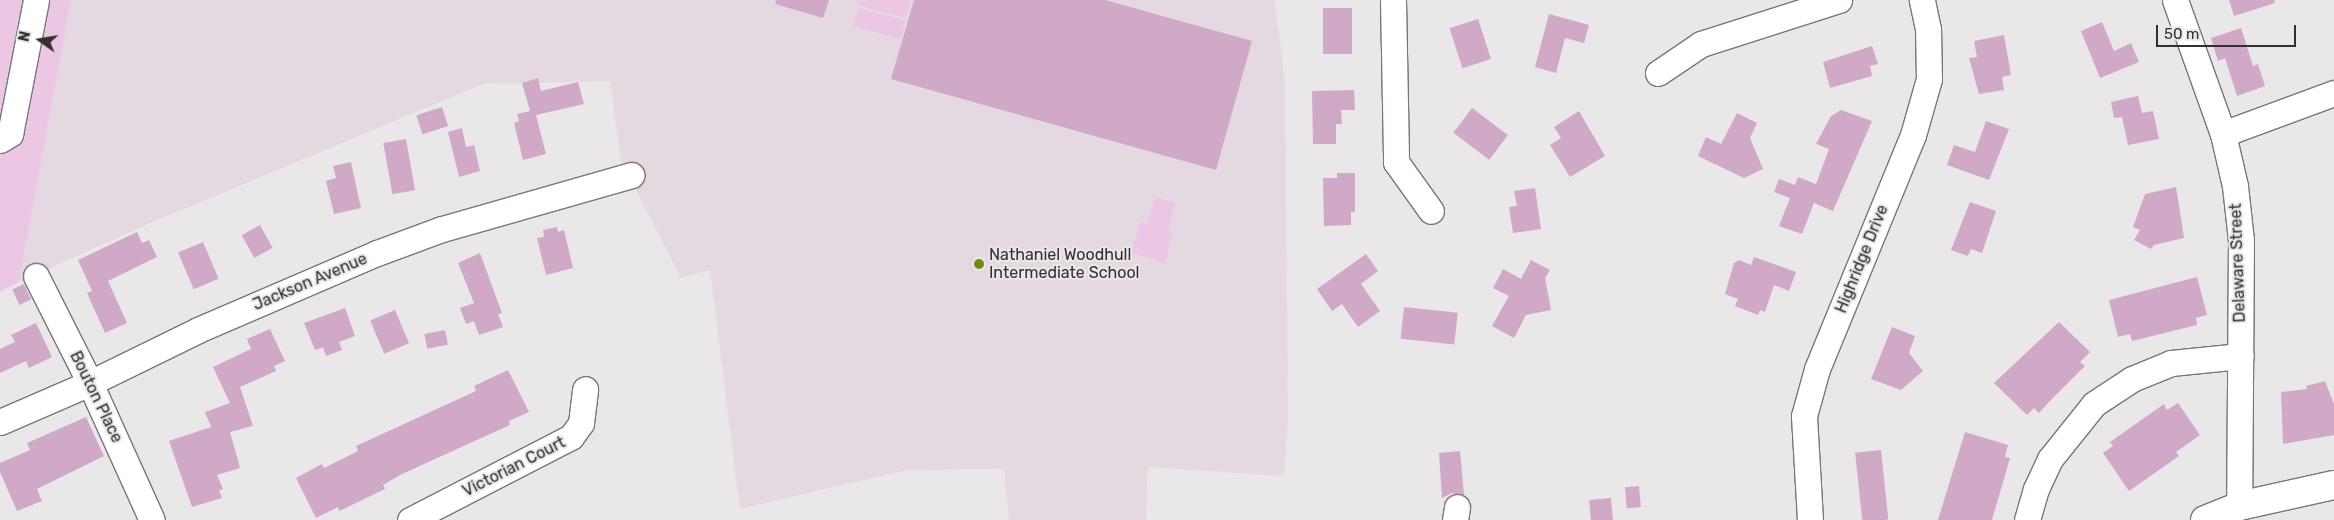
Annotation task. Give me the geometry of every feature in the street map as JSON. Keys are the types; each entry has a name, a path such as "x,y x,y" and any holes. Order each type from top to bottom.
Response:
{"main road":[{"path":"2205,520 2239,506 2334,486"}],"street":[{"path":"0,140 10,134 36,0"},
{"path":"1393,0 1396,162 1431,211"},
{"path":"1658,73 1701,44 1839,0"},
{"name":"Highridge Drive","path":"1810,520 1804,416 1817,369 1913,135 1929,79 1928,29 1922,0"},
{"name":"Delaware Street","path":"2174,0 2223,134 2235,186 2241,240 2239,506"},
{"path":"2223,134 2334,93"},
{"name":"Jackson Avenue","path":"0,422 90,383 198,330 377,253 442,229 631,175"},
{"name":"Bouton Place","path":"36,276 90,383 152,520"},
{"path":"2028,520 2036,489 2050,459 2094,404 2132,379 2172,363 2240,356"},
{"name":"Victorian Court","path":"410,520 571,437 581,422 585,389"}],"shaded area":[{"path":"0,0 71,0 19,282 0,292"},
{"name":"Nathaniel Woodhull Intermediate School","path":"71,0 1275,0 1285,83 1288,414 1284,476 1148,467 1146,520 1009,520 1004,469 907,470 740,509 710,270 681,278 621,161 610,81 483,84 146,225 19,282"},
{"path":"860,0 911,0 906,18 858,5"},
{"path":"858,8 905,21 900,39 853,26"},
{"path":"1155,197 1175,203 1168,230 1173,232 1165,263 1131,253 1140,222 1147,224"}],"building":[{"path":"776,0 829,0 823,18 775,4"},
{"path":"914,0 1105,0 1252,41 1216,170 891,79"},
{"path":"2229,0 2274,0 2275,3 2234,16"},
{"path":"1323,8 1352,8 1352,54 1323,54"},
{"path":"1549,14 1589,25 1584,43 1565,38 1556,73 1535,67"},
{"path":"1478,19 1491,59 1462,68 1449,28"},
{"path":"2102,22 2114,51 2131,43 2139,62 2100,78 2081,31"},
{"path":"2241,28 2253,66 2258,64 2265,86 2237,96 2225,58 2218,61 2211,38"},
{"path":"2004,35 2011,75 2002,77 2004,90 1979,94 1969,58 1977,57 1974,41"},
{"path":"1872,46 1878,64 1870,66 1872,76 1830,88 1823,62"},
{"path":"538,78 541,91 578,82 584,104 536,115 546,154 523,160 514,123 519,121 517,114 530,111 522,83"},
{"path":"1354,90 1355,110 1341,110 1342,124 1336,124 1336,144 1313,144 1312,91"},
{"path":"2138,96 2142,113 2153,111 2159,139 2128,145 2122,117 2114,118 2111,102"},
{"path":"442,107 448,126 423,134 416,115"},
{"path":"1472,108 1508,135 1489,160 1453,133"},
{"path":"1841,110 1872,121 1833,211 1814,203 1802,234 1779,226 1790,198 1774,192 1779,179 1795,185 1798,177 1816,184 1829,149 1816,144 1831,116"},
{"path":"1579,111 1605,156 1570,177 1550,145 1561,138 1554,127"},
{"path":"1737,113 1757,123 1750,138 1763,169 1744,178 1698,156 1706,137 1721,144"},
{"path":"1986,121 2009,129 1989,180 1947,165 1954,145 1975,152"},
{"path":"462,128 466,147 474,145 480,171 459,177 448,132"},
{"path":"406,139 415,190 392,194 383,143"},
{"path":"351,162 361,208 334,214 326,181 336,178 333,166"},
{"path":"1337,173 1355,173 1355,212 1351,212 1351,225 1324,226 1323,178 1337,178"},
{"path":"2176,187 2184,238 2154,245 2151,249 2134,240 2140,230 2133,227 2145,194"},
{"path":"1535,188 1541,229 1513,233 1509,207 1517,206 1514,191"},
{"path":"1970,202 1996,211 1982,253 1971,249 1968,256 1951,250"},
{"path":"260,225 273,248 254,258 242,235"},
{"path":"557,227 558,232 564,230 573,268 546,275 537,238 544,237 543,230"},
{"path":"137,232 142,243 149,240 157,257 108,281 127,323 105,333 87,293 92,291 78,260"},
{"path":"203,242 219,279 194,289 178,253"},
{"path":"480,253 502,313 498,314 503,327 479,335 474,321 466,324 460,308 474,303 458,263"},
{"path":"1366,254 1378,271 1361,284 1380,311 1358,327 1342,304 1332,311 1317,289"},
{"path":"1754,257 1796,272 1789,291 1774,285 1765,312 1760,310 1758,315 1735,306 1738,299 1725,294 1734,263 1739,260 1751,265"},
{"path":"1531,260 1550,270 1545,278 1551,310 1526,315 1514,338 1492,326 1509,296 1493,288 1503,269 1521,279"},
{"path":"2197,277 2207,315 2196,318 2197,325 2132,341 2130,334 2118,337 2109,300"},
{"path":"24,284 31,299 19,305 12,289"},
{"path":"1404,307 1458,313 1454,344 1401,339"},
{"path":"345,308 355,336 339,342 342,350 326,356 323,347 315,350 304,323"},
{"path":"395,310 409,343 384,354 370,321"},
{"path":"2059,322 2090,352 2080,362 2085,366 2039,413 2034,408 2027,415 1994,383"},
{"path":"36,323 52,357 29,368 26,361 0,373 0,349 15,342 11,335"},
{"path":"1892,327 1915,336 1909,353 1923,371 1901,390 1871,379"},
{"path":"270,329 285,361 274,366 276,371 240,387 253,426 230,432 240,468 217,475 223,489 219,490 222,498 192,507 169,441 211,427 205,412 230,403 213,367 251,349 247,339"},
{"path":"445,330 448,345 427,349 424,334"},
{"path":"508,370 529,412 509,421 510,425 402,474 383,485 385,489 339,511 338,507 316,518 296,478 322,464 324,468 358,451 356,446 476,391 474,386"},
{"path":"2325,381 2334,404 2334,435 2283,444 2281,392 2307,389 2306,386"},
{"path":"2178,403 2200,435 2176,452 2179,456 2129,491 2103,453 2113,446 2110,442 2164,404 2167,410"},
{"path":"86,417 104,456 37,489 42,501 17,511 0,472 0,463 30,450 27,443"},
{"path":"1965,432 2008,445 2005,457 2010,458 1992,520 1938,520"},
{"path":"1881,450 1888,520 1862,520 1855,453"},
{"path":"1460,451 1464,495 1452,493 1442,498 1439,453"},
{"path":"1639,486 1641,507 1627,508 1625,487"},
{"path":"1611,498 1613,520 1591,520 1589,500"}],"place":[{"name":"Nathaniel Woodhull Intermediate School","path":"979,264"}]}
